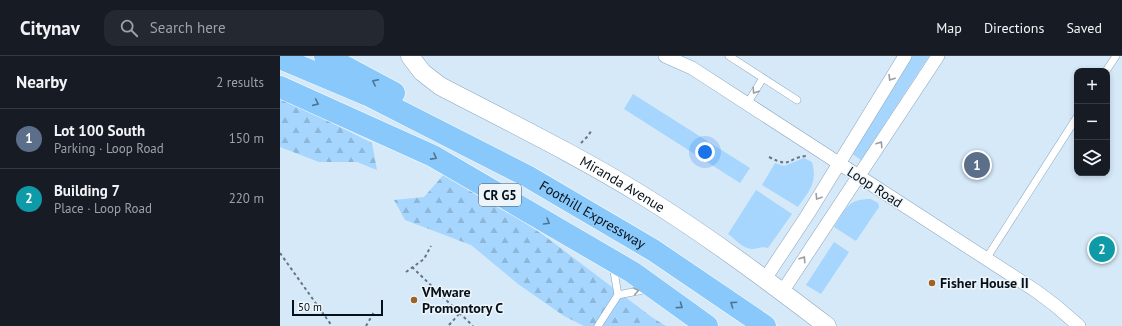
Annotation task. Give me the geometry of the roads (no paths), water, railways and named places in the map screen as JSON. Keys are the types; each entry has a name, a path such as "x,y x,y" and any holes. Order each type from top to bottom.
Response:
{"highway":[{"path":"325,56 383,86 527,176"},
{"name":"Foothill Expressway","path":"280,58 368,95 527,176 653,250 765,326"},
{"name":"Foothill Expressway","path":"280,87 433,156 632,272 707,326"}],"street":[{"name":"Miranda Avenue","path":"410,56 422,72 440,86 594,167 639,193 700,233 765,279 827,326"},
{"name":"Loop Road","path":"665,56 692,68 986,259 1056,306 1079,326"},
{"path":"765,279 839,164 905,56"},
{"path":"782,292 938,56"}],"lane":[{"path":"729,56 797,100"},
{"path":"1108,68 1116,56"},
{"path":"746,104 763,78"},
{"path":"986,259 1074,122"},
{"path":"598,326 618,295 611,260"},
{"path":"618,295 654,288"}],"place":[{"name":"Lot 100 South","path":"977,165"},
{"name":"Building 7","path":"1102,249"},
{"name":"Fisher House II","path":"932,283"},
{"name":"VMware Promontory C","path":"414,300"}]}
